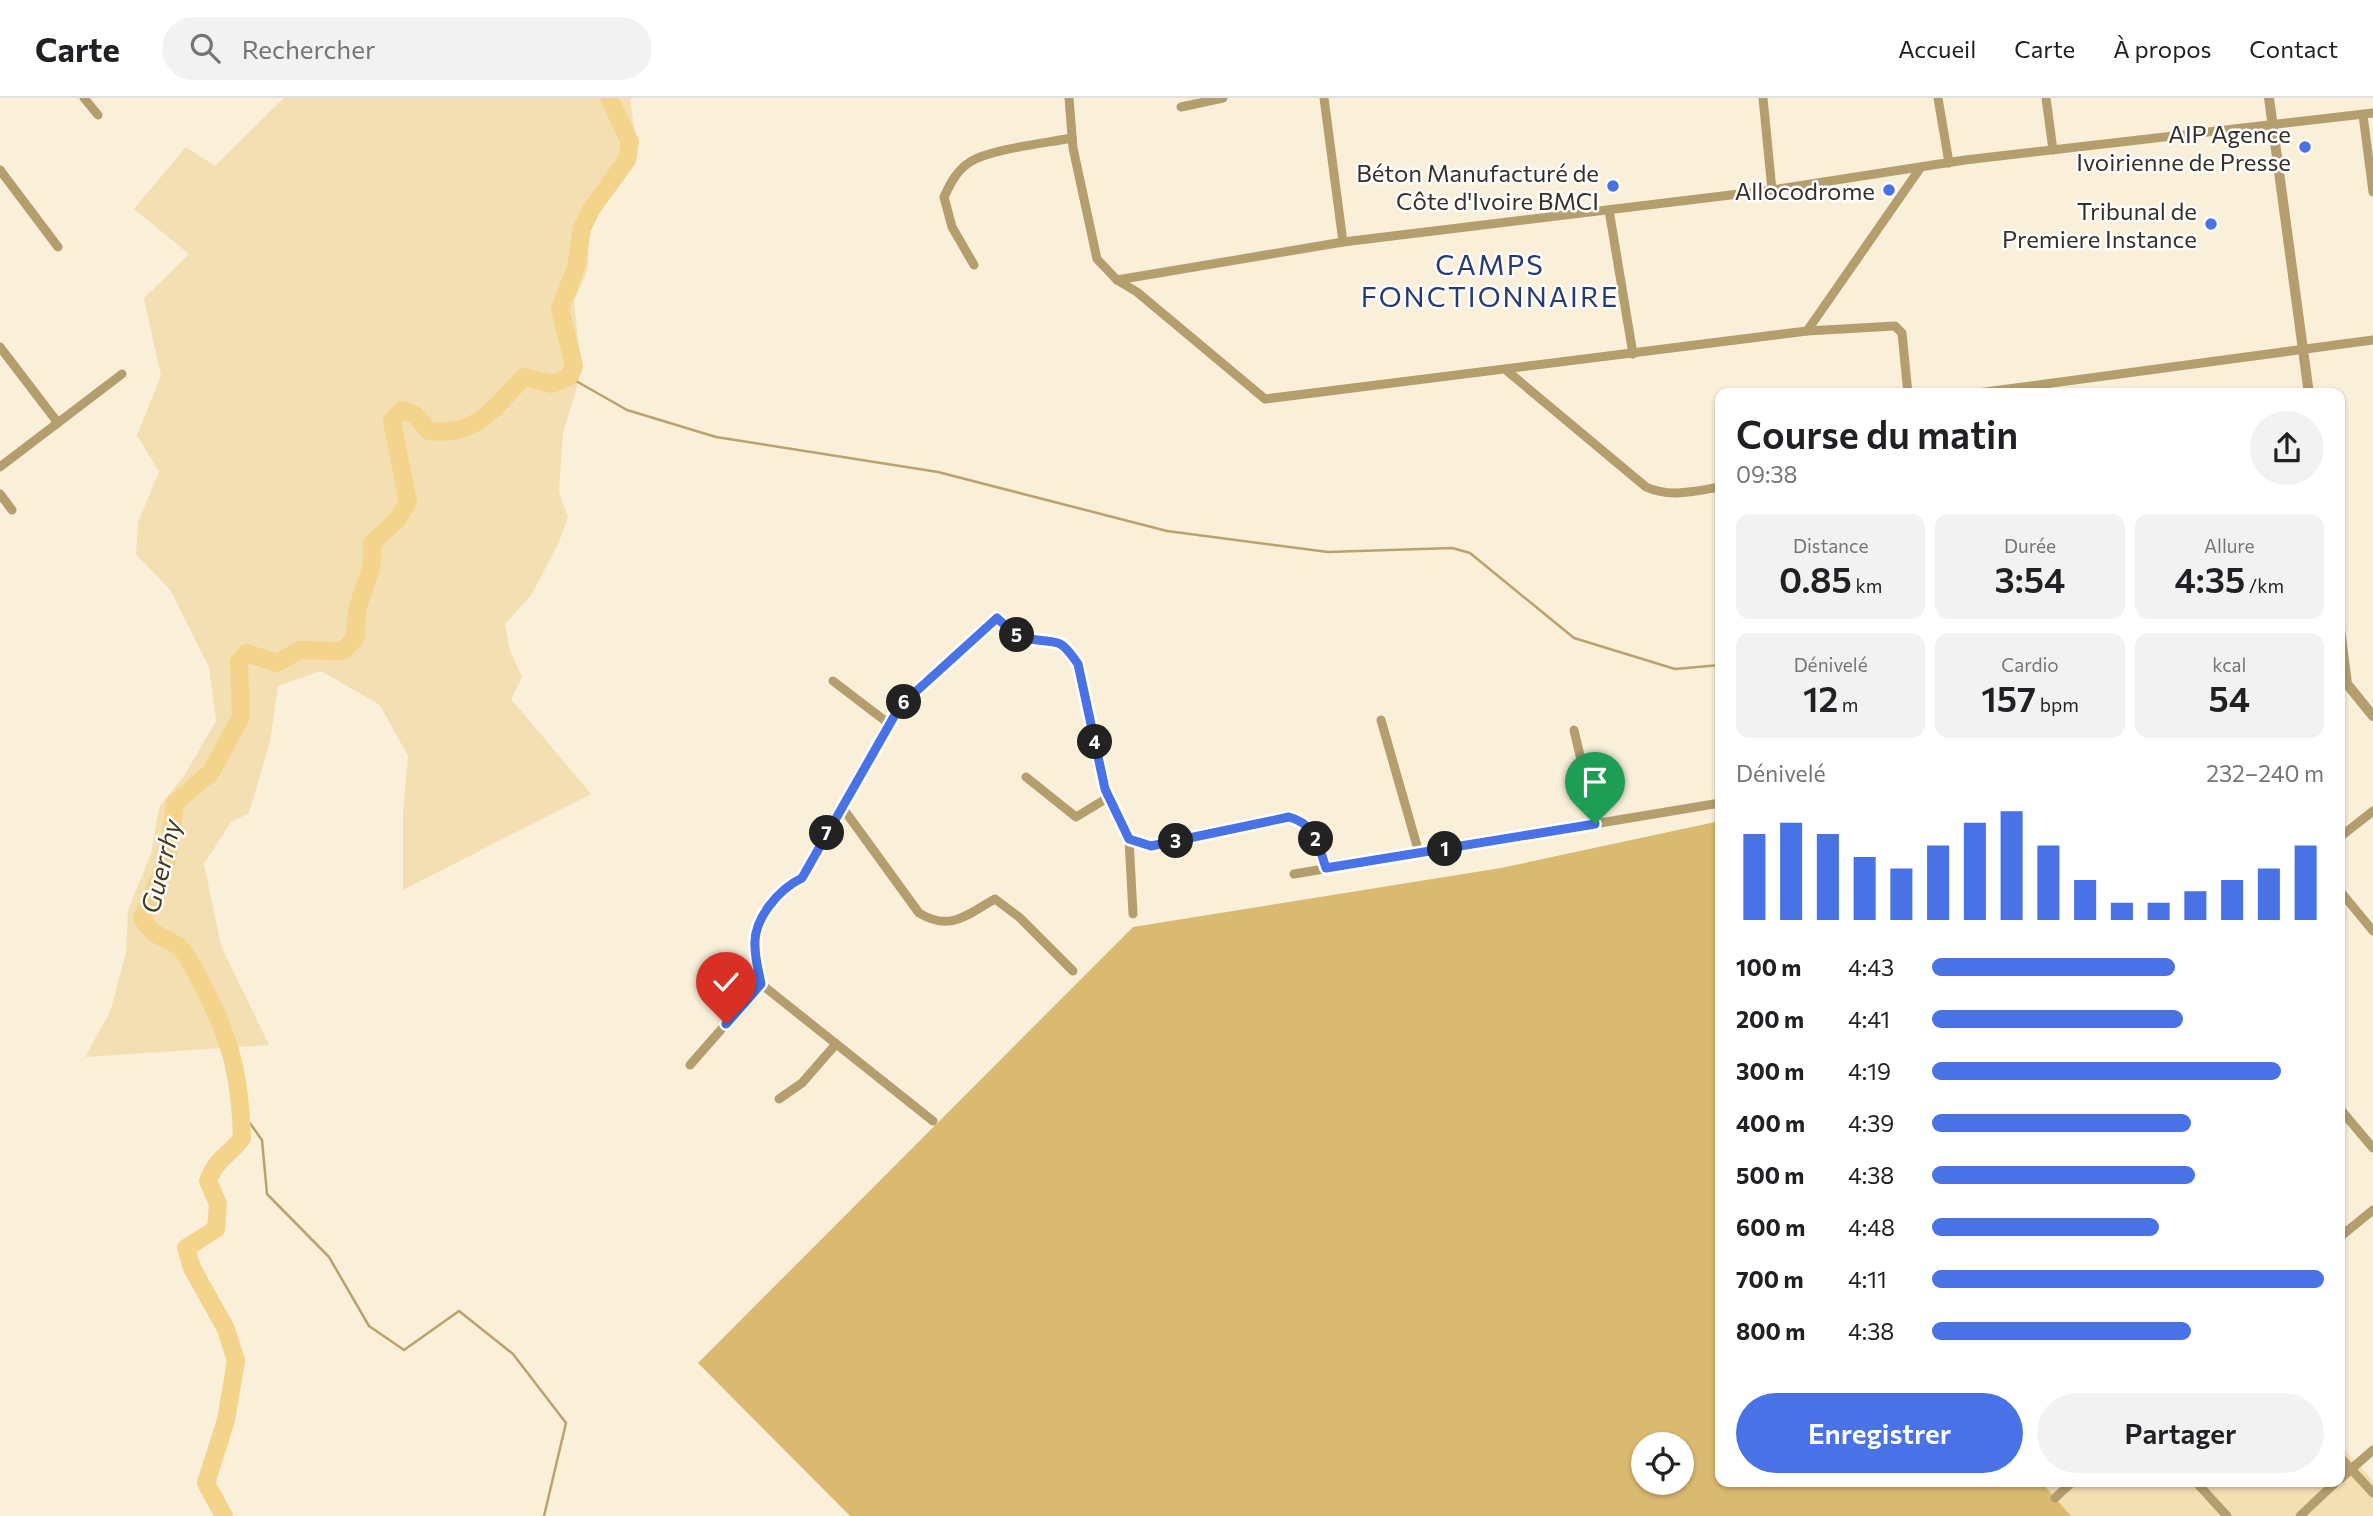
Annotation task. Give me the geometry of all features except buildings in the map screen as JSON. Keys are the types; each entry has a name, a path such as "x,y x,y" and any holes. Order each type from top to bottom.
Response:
{"street":[{"path":"84,98 98,115"},
{"path":"1069,98 1072,138 1097,260 1117,280 1137,292 1265,399 1807,331 1899,328 1907,388"},
{"path":"1181,107 1223,98"},
{"path":"1324,98 1343,242"},
{"path":"1763,98 1772,190"},
{"path":"1938,98 1948,163"},
{"path":"2046,98 2053,150"},
{"path":"2269,98 2308,388"},
{"path":"1117,280 1343,242 1772,190 1948,163 2272,123 2368,114 2373,192"},
{"path":"974,265 952,227 944,197 952,180 970,162 995,153 1072,138"},
{"path":"1807,331 1921,167"},
{"path":"0,170 58,247"},
{"path":"1609,210 1633,354"},
{"path":"2045,388 2373,340"},
{"path":"0,347 58,423"},
{"path":"1506,370 1646,487 1659,493 1715,488"},
{"path":"0,467 122,374"},
{"path":"0,495 12,510"},
{"path":"933,1121 761,984 754,943 768,905 786,886 802,878 900,706 997,618 1012,633 1030,639 1050,639 1066,646 1078,664 1109,797 1129,839 1133,915"},
{"path":"2345,669 2347,684 2373,716"},
{"path":"833,681 888,723"},
{"path":"1381,720 1419,853"},
{"path":"1574,730 1595,824"},
{"path":"1026,777 1076,817 1109,797"},
{"path":"1294,874 1715,804"},
{"path":"842,807 919,913 937,923 955,921 995,899 1019,917 1073,971"},
{"path":"2345,833 2373,811"},
{"path":"1129,839 1151,846 1289,817 1302,821 1313,830 1326,868"},
{"path":"2345,897 2373,931"},
{"path":"690,1065 761,984"},
{"path":"779,1099 802,1083 836,1044"},
{"path":"2345,1115 2373,1148"},
{"path":"2345,1233 2373,1210"},
{"path":"2345,1474 2373,1450"},
{"path":"2345,1463 2373,1493"},
{"path":"2055,1498 2066,1487"},
{"path":"2201,1487 2227,1516"},
{"path":"2300,1516 2331,1487"}],"shaded area":[{"path":"284,98 630,98 636,142 634,162 593,215 589,231 588,269 574,301 580,360 579,380 563,433 559,492 568,517 559,542 532,594 505,624 510,651 522,677 511,699 591,794 403,890 403,814 408,756 380,705 321,671 278,686 270,741 249,813 231,822 204,864 221,946 269,1045 85,1057 110,1012 126,953 128,910 151,854 159,807 184,776 216,721 209,667 171,591 136,554 138,522 159,472 137,435 161,376 144,298 189,254 134,209 186,147 215,166"},
{"path":"1715,822 1715,1487 2045,1487 2071,1516 850,1516 698,1363 1133,927 1501,868"},
{"path":"2345,1450 2373,1481 2373,1516 2071,1516 2045,1487 2345,1487"}],"waterway":[{"name":"Guerrhy","path":"224,1516 206,1483 226,1420 236,1361 226,1329 192,1268 186,1248 216,1229 218,1204 208,1181 219,1162 242,1138 239,1096 227,1041 192,964 179,947 156,934 142,918 167,861 175,803 211,772 241,717 239,662 246,653 277,663 300,650 343,651 356,637 357,610 372,565 372,543 397,520 408,502 392,421 402,410 415,415 429,431 459,429 483,418 524,377 552,384 569,377 574,366 560,309 576,267 582,228 592,208 627,160 630,142 609,98"},
{"path":"569,377 627,410 716,437 938,472 1167,531 1328,552 1452,548 1470,553 1574,638 1675,669 1715,665"},
{"path":"241,1111 262,1140 267,1194 329,1257 369,1326 404,1350 459,1311 513,1354 566,1423 544,1516"}],"place":[{"name":"AIP Agence Ivoirienne de Presse","path":"2305,147"},
{"name":"Béton Manufacturé de Côte d'Ivoire BMCI","path":"1613,186"},
{"name":"Allocodrome","path":"1889,190"},
{"name":"Tribunal de Premiere Instance","path":"2211,224"}],"district":[{"name":"CAMPS FONCTIONNAIRE","path":"1490,280"}],"route":[{"path":"726,1024 761,984 754,943 768,905 786,886 802,878 888,723 900,706 997,618 1012,633 1030,639 1050,639 1066,646 1078,664 1105,789 1129,839 1151,846 1289,817 1302,821 1313,830 1326,868 1595,824"}]}
